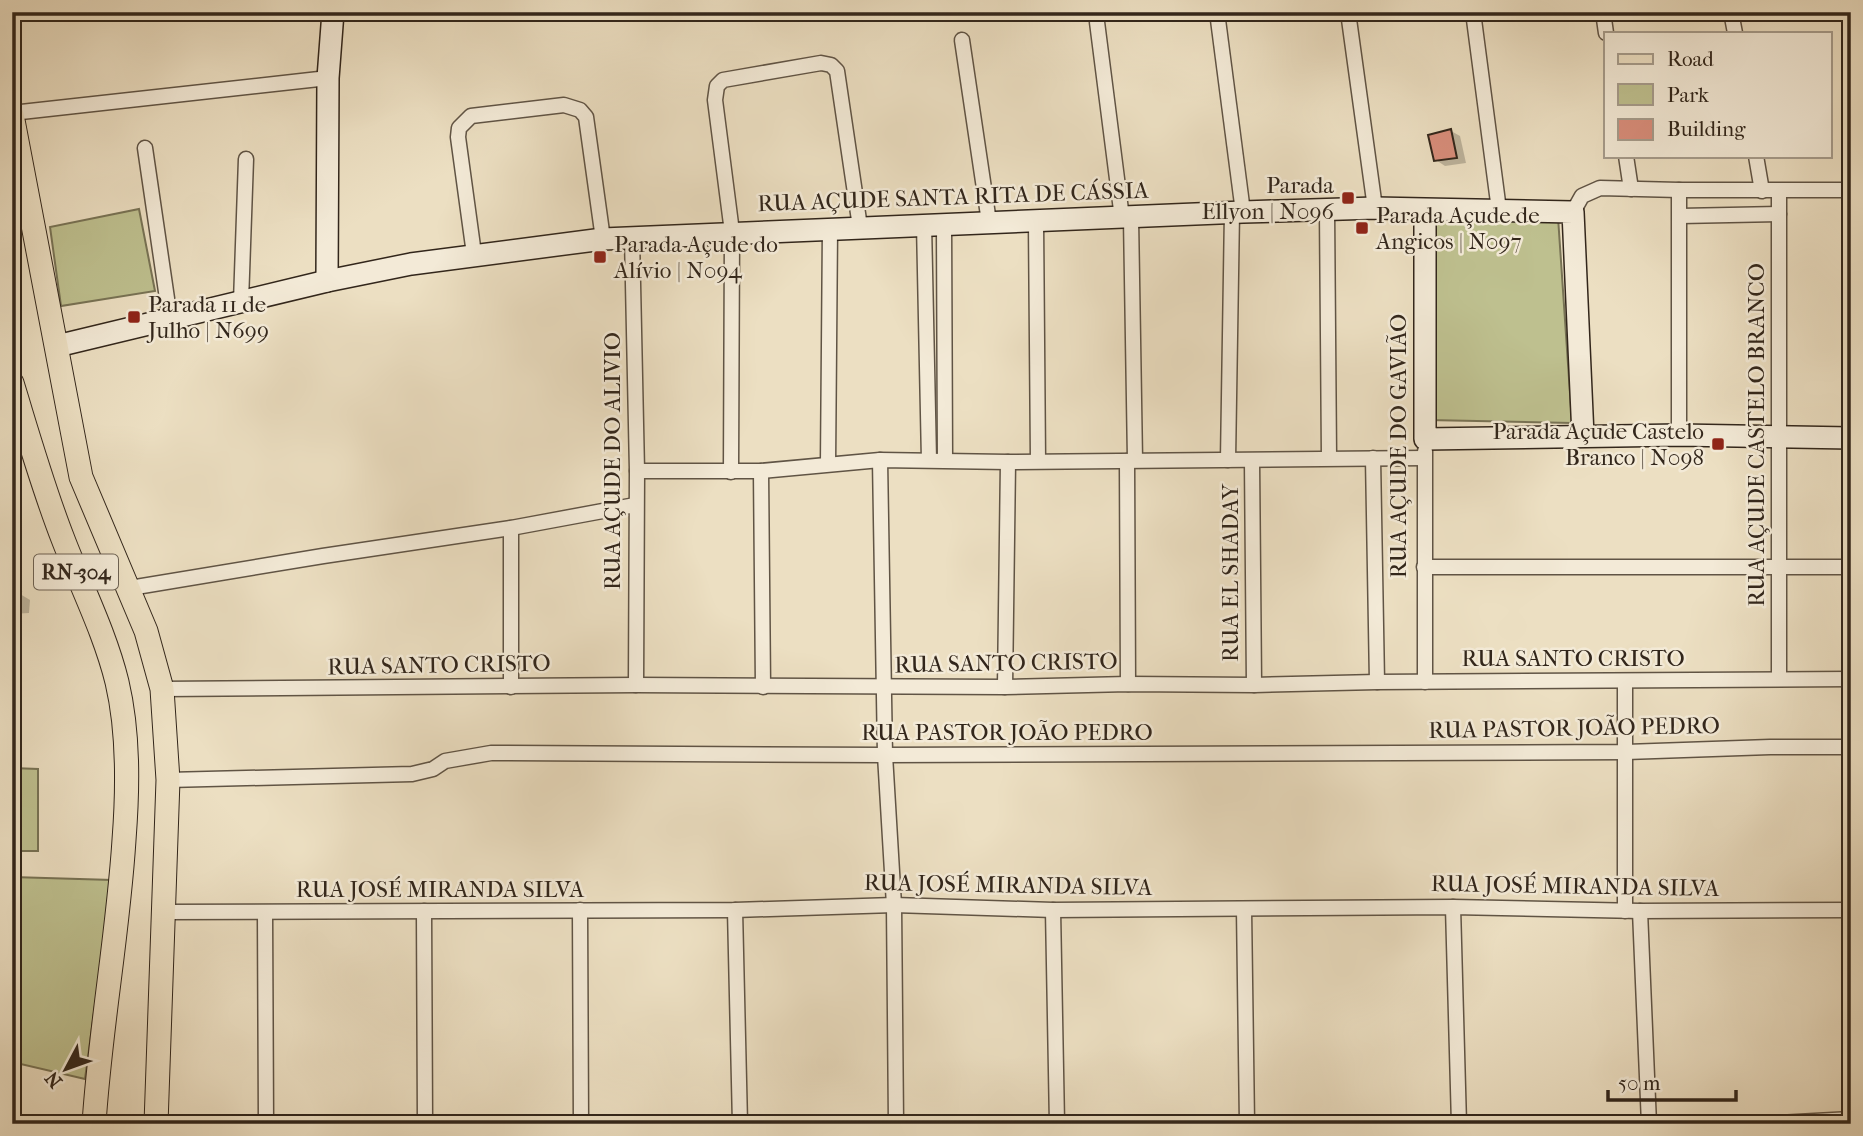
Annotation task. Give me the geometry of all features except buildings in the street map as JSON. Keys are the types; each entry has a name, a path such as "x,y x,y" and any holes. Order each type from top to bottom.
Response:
{"main road":[{"name":"RN-304","path":"12,114 81,477 130,588 146,631 162,689 168,780 156,1124"},
{"name":"RN-304","path":"12,383 62,538 90,605 117,682 121,710 128,782 121,894 94,1124"}],"street":[{"path":"327,281 328,78 333,12"},
{"path":"1217,12 1238,212 1228,460"},
{"path":"1348,12 1375,208"},
{"path":"1473,12 1499,210"},
{"path":"1603,12 1606,32"},
{"path":"1731,12 1735,32"},
{"path":"1097,22 1126,218 1131,460 1128,684"},
{"path":"962,40 989,222"},
{"path":"731,472 732,232 715,100 717,86 723,80 821,64 831,65 837,71 860,227"},
{"path":"12,114 328,78"},
{"path":"474,254 459,128 471,116 564,105 580,110 586,117 603,239"},
{"path":"145,148 170,319"},
{"path":"1626,158 1631,189"},
{"path":"1756,158 1762,191"},
{"path":"241,302 246,159"},
{"path":"1583,436 1573,212 1582,196 1595,189 1851,190"},
{"path":"1679,190 1679,435"},
{"name":"RUA AÇUDE CASTELO BRANCO","path":"1779,191 1779,679"},
{"name":"RUA AÇUDE SANTA RITA DE CÁSSIA","path":"57,346 327,281 474,254 603,239 1375,208 1573,212"},
{"path":"1327,210 1329,458"},
{"name":"RUA AÇUDE DO GAVIÃO","path":"1425,210 1425,682"},
{"path":"1680,216 1779,214"},
{"path":"1036,222 1038,461"},
{"path":"934,224 945,459"},
{"path":"929,460 934,224"},
{"path":"828,464 830,228"},
{"name":"RUA AÇUDE DO ALIVIO","path":"632,237 637,471 636,685"},
{"path":"637,471 761,471 880,460 1008,462 1373,458 1425,448 1583,436 1851,438"},
{"path":"1373,458 1377,682"},
{"path":"880,460 885,755 894,905 896,1124"},
{"name":"RUA EL SHADAY","path":"1252,460 1254,685"},
{"path":"1005,687 1008,462"},
{"path":"761,471 763,687"},
{"path":"130,588 512,528 635,505"},
{"path":"511,687 512,528"},
{"path":"1424,567 1851,566"},
{"name":"RUA SANTO CRISTO","path":"162,689 636,685 884,688 1851,679"},
{"path":"1625,681 1625,911"},
{"name":"RUA PASTOR JOÃO PEDRO","path":"168,780 412,774 433,769 445,761 491,753 885,755 1626,752 1851,747"},
{"name":"RUA JOSÉ MIRANDA SILVA","path":"164,912 735,910 894,905 1053,910 1453,907 1625,911 1851,910"},
{"path":"1453,907 1459,1124"},
{"path":"1244,909 1247,1124"},
{"path":"580,910 581,1124"},
{"path":"735,910 740,1124"},
{"path":"1053,910 1057,1124"},
{"path":"424,911 425,1124"},
{"path":"1640,911 1649,1124"},
{"path":"265,913 266,1124"},
{"path":"1758,1124 1851,1119"}],"green space":[{"path":"139,209 155,291 61,306 50,227"},
{"path":"1427,217 1558,217 1572,423 1428,420"},
{"path":"12,768 38,769 38,851 12,851"},
{"path":"12,877 112,880 85,1079 12,1062"}],"place":[{"name":"Parada Ellyon | N096","path":"1348,198"},
{"name":"Parada Açude de Angicos | N097","path":"1362,228"},
{"name":"Parada Açude do Alívio | N094","path":"600,257"},
{"name":"Parada 11 de Julho | N699","path":"134,317"},
{"name":"Parada Açude Castelo Branco | N098","path":"1718,444"}]}
